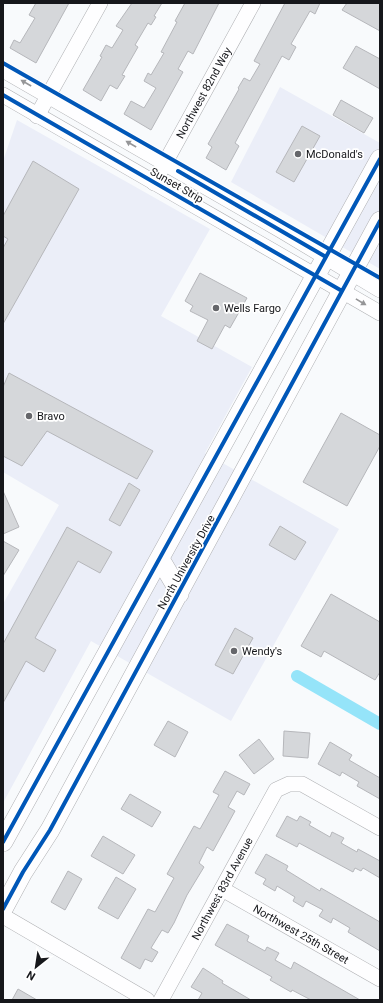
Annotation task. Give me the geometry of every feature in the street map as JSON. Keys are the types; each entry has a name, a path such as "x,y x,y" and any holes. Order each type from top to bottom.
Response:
{"main road":[{"path":"3,842 380,159"},
{"name":"North University Drive","path":"3,909 23,872 50,830 380,221"},
{"path":"160,559 176,586 178,594"}],"street":[{"path":"38,116 100,3"},
{"name":"Northwest 82nd Way","path":"154,183 253,3"},
{"name":"Sunset Strip","path":"3,70 165,163 380,290"},
{"name":"Sunset Strip","path":"3,95 380,313"},
{"name":"Northwest 83rd Avenue","path":"161,1000 276,790 289,784 302,784 380,828"},
{"name":"Northwest 25th Street","path":"222,889 380,979"},
{"path":"3,916 147,1000"}],"shaded area":[{"path":"280,87 380,143 380,269 231,182"},
{"path":"17,120 210,229 161,316 252,367 205,453 339,529 231,721 91,641 3,803 3,604 59,505 3,472 3,161"}],"building":[{"path":"36,3 69,3 36,63 10,48 14,40 20,43 35,18 29,15"},
{"path":"132,3 162,3 154,16 156,17 151,25 148,23 135,45 138,47 122,75 125,76 117,89 110,85 101,101 83,90 102,57 100,56 106,45 112,48 123,30 116,26"},
{"path":"185,3 219,3 193,54 188,51 178,69 183,72 151,130 124,114 131,101 144,108 156,88 144,81 148,73 151,75 164,53 161,52"},
{"path":"285,3 320,3 315,14 310,11 291,44 296,47 289,60 282,56 235,143 239,146 226,170 206,158 212,147 208,144 244,78 250,81 260,64 254,61"},
{"path":"347,3 380,3 380,31 342,10"},
{"path":"356,46 380,59 380,89 343,68"},
{"path":"341,100 373,118 364,133 333,115"},
{"name":"McDonald's","path":"302,126 320,136 294,182 276,172"},
{"path":"33,161 79,189 3,324 3,248 8,239 3,236 3,216"},
{"name":"Wells Fargo","path":"200,273 247,298 230,328 225,325 212,349 197,341 208,320 190,311 193,306 185,301"},
{"path":"9,373 153,451 137,479 47,431 22,466 3,456 3,387"},
{"path":"341,413 380,435 380,446 347,506 303,482"},
{"path":"129,483 140,490 120,526 109,520"},
{"path":"3,491 19,527 3,534"},
{"path":"280,526 306,542 295,560 269,545"},
{"path":"67,527 112,552 100,573 78,561 35,638 56,650 44,672 26,661 3,703 3,644"},
{"path":"3,541 19,550 3,576"},
{"path":"331,594 380,622 380,672 375,680 324,651 321,657 301,646"},
{"name":"Wendy's","path":"235,628 253,638 233,674 215,665"},
{"path":"168,721 188,732 175,757 154,745"},
{"path":"284,731 310,733 308,758 283,756"},
{"path":"259,739 274,759 254,774 239,755"},
{"path":"330,742 352,755 349,760 380,778 380,799 357,786 359,782 342,772 340,776 318,764"},
{"path":"225,771 250,784 244,795 237,791 228,807 235,811 213,851 207,847 199,863 204,867 187,895 174,923 168,933 162,930 151,948 158,952 152,962 145,959 140,969 121,958 148,909 155,912 174,878 167,874 194,826 200,829 219,795 213,792"},
{"path":"130,794 161,812 152,827 121,809"},
{"path":"287,816 297,821 300,816 311,822 309,825 330,837 332,832 344,838 341,843 357,852 358,849 380,861 380,878 363,868 361,871 355,868 353,872 299,843 297,847 276,836"},
{"path":"103,836 135,855 123,874 91,856"},
{"path":"266,854 288,866 286,870 320,891 321,888 380,922 380,951 348,932 350,928 333,918 331,923 319,916 323,910 306,901 303,907 293,901 295,897 277,886 275,891 263,884 266,879 255,873"},
{"path":"68,871 82,879 65,910 51,902"},
{"path":"116,877 136,889 118,919 98,908"},
{"path":"227,924 249,936 247,941 265,951 267,947 279,953 275,960 291,969 294,962 360,1000 311,1000 292,990 291,992 270,980 272,977 215,945"},
{"path":"203,968 223,981 222,983 251,1000 198,1000 202,993 191,987"},
{"path":"18,989 37,1000 12,1000"}],"waterway":[{"path":"297,676 380,724"}],"cycle path":[{"path":"3,63 380,278"},
{"path":"3,95 342,291"},
{"path":"3,842 380,159"},
{"path":"178,171 326,257"},
{"path":"3,909 23,872 50,830 380,221"}],"place":[{"name":"McDonald's","path":"298,154"},
{"name":"Wells Fargo","path":"216,308"},
{"name":"Bravo","path":"29,416"},
{"name":"Wendy's","path":"234,651"}]}
